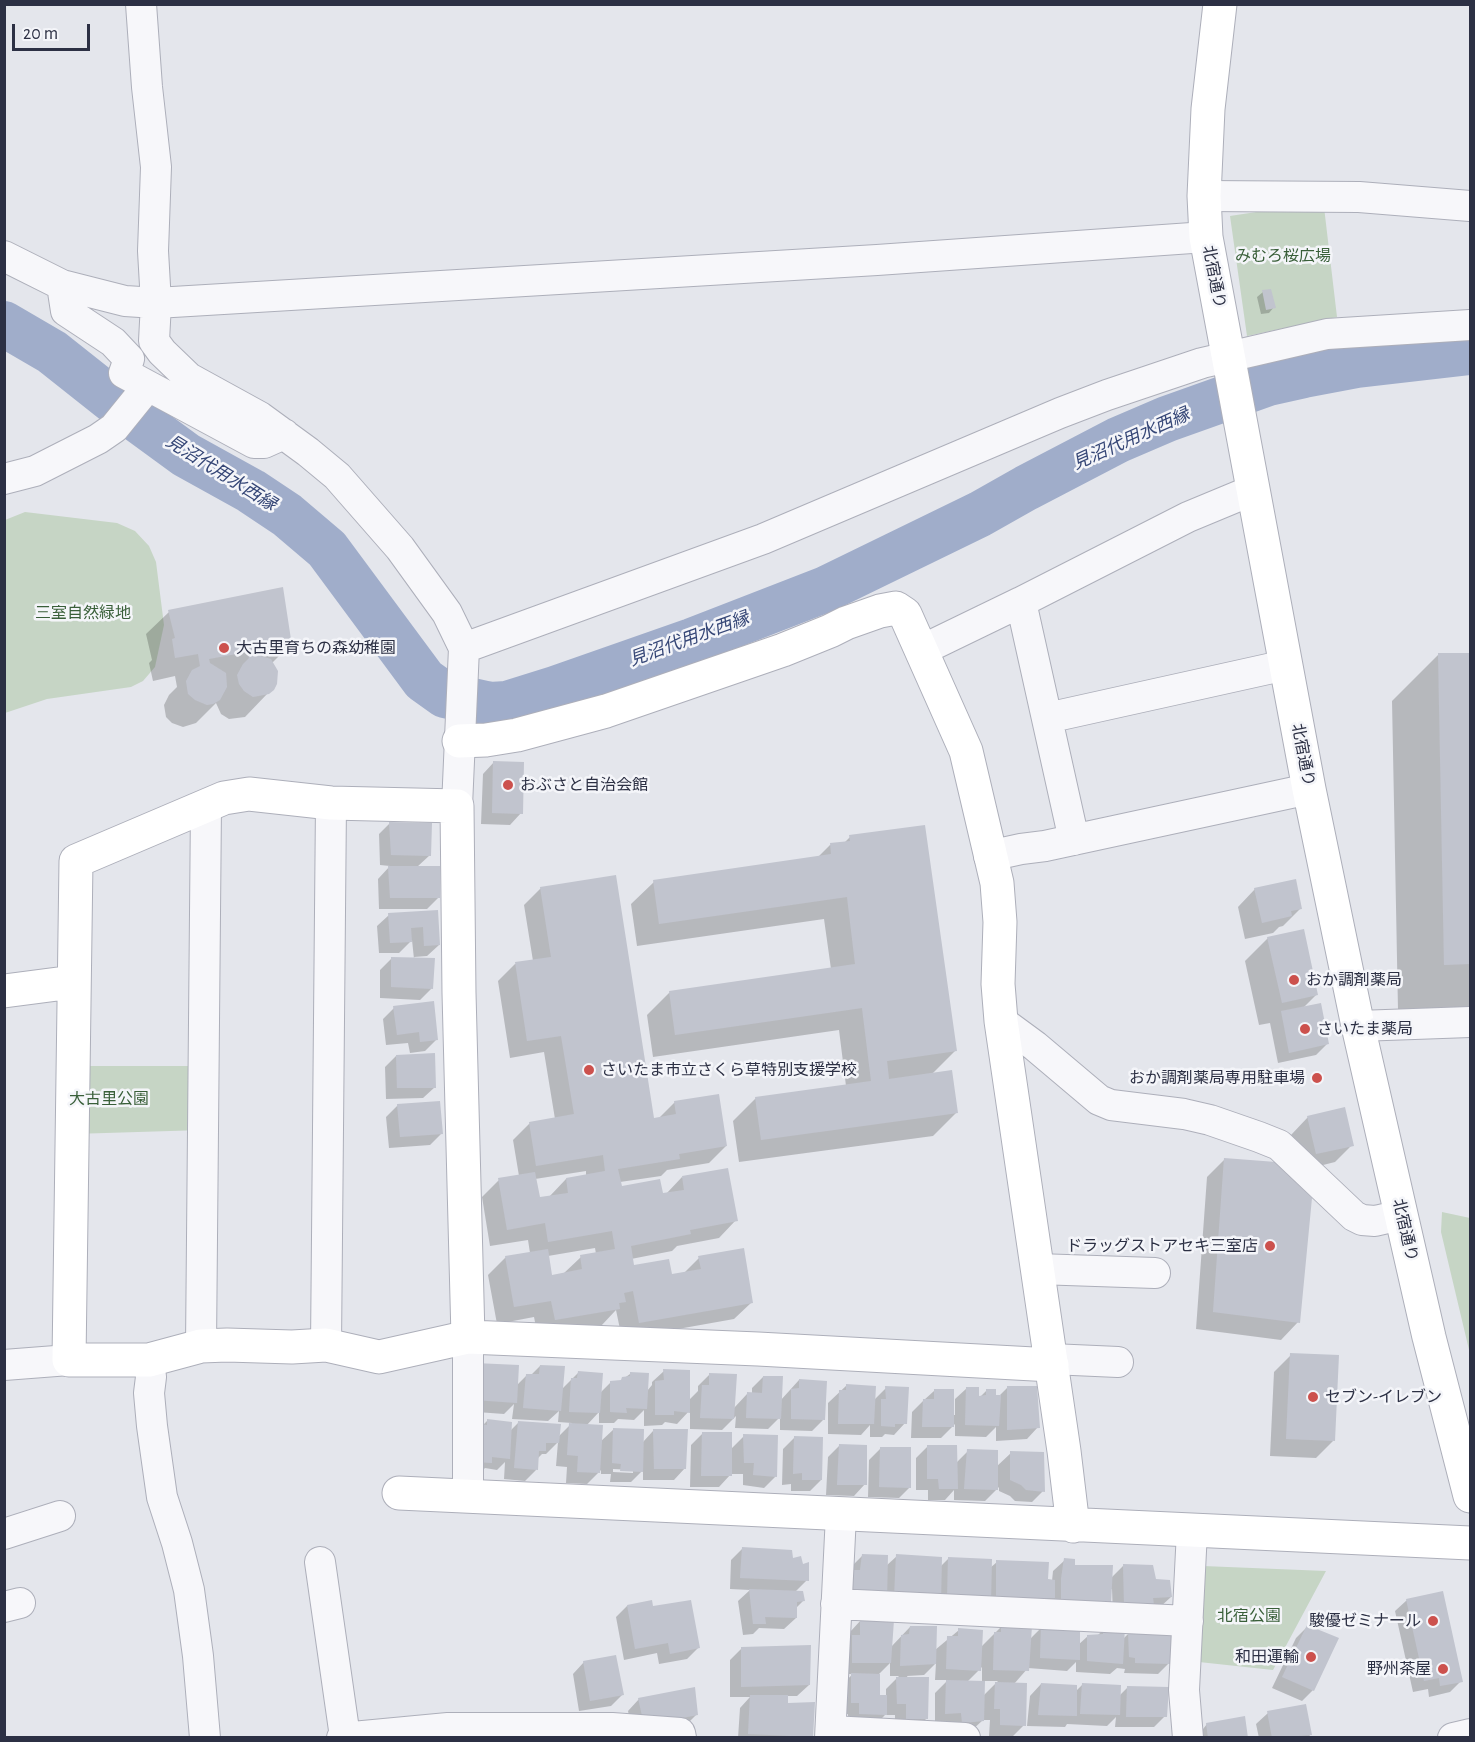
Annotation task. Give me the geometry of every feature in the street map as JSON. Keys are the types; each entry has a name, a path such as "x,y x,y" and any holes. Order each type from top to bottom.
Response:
{"street":[{"path":"141,4 156,167 153,251 156,303 154,341 173,364 189,378 230,399 284,434 337,476 400,548 447,613 464,660 457,806 459,993 468,1337 468,1495"},
{"name":"北宿通り","path":"1220,4 1208,109 1204,196 1206,237 1309,789 1358,1026 1429,1337 1462,1434 1470,1496"},
{"path":"1204,196 1359,197 1470,206"},
{"path":"4,256 62,285 124,302 156,303 877,260 1206,237"},
{"path":"62,285 66,311 113,342 129,359 124,373 254,443 264,443 284,434"},
{"path":"464,660 784,531 1107,395 1202,363 1230,363 1327,334 1470,325"},
{"path":"4,480 35,471 98,439 114,428 148,386"},
{"path":"922,650 1022,603 1219,502 1253,490"},
{"path":"1022,603 1074,840"},
{"path":"459,733 486,741 517,735 606,711 697,681 846,623 896,608 905,614 966,751 997,883 999,903 998,984 1001,1021 1073,1526"},
{"path":"1047,718 1286,665"},
{"path":"989,856 1309,789"},
{"path":"69,1360 76,861 224,798 249,794 331,803 457,806"},
{"path":"326,1345 331,803"},
{"path":"201,1346 206,806"},
{"path":"4,991 73,982"},
{"path":"1001,1021 1035,1046 1099,1100 1111,1105 1184,1114 1210,1120 1259,1137 1279,1145 1354,1216 1362,1220 1375,1221 1401,1215"},
{"path":"1358,1026 1470,1022"},
{"path":"1037,1269 1155,1273"},
{"path":"4,1365 69,1360 149,1360 201,1346 326,1345 380,1357 468,1337 1051,1362 1118,1362"},
{"path":"149,1360 151,1415 161,1485 189,1590 198,1656 205,1737"},
{"path":"399,1493 1470,1543"},
{"path":"841,1515 831,1734 966,1737"},
{"path":"4,1534 60,1516"},
{"path":"1188,1737 1184,1705 1192,1531"},
{"path":"320,1562 343,1737 612,1728 681,1732 681,1737"},
{"path":"836,1604 1188,1621"},
{"path":"1453,1737 1470,1734"}],"green space":[{"name":"みむろ桜広場","path":"1324,207 1337,317 1247,336 1230,216 1276,209"},
{"name":"三室自然緑地","path":"25,512 117,523 135,531 149,546 156,562 164,625 155,667 143,681 131,687 47,699 5,713 5,520"},
{"name":"大古里公園","path":"74,1066 203,1066 203,1130 73,1134"},
{"path":"1442,1212 1470,1218 1470,1354 1441,1232"},
{"name":"北宿公園","path":"1203,1566 1326,1571 1273,1670 1199,1662"}],"building":[{"path":"1271,289 1276,308 1266,310 1262,290"},
{"name":"大古里育ちの森幼稚園","path":"283,587 292,646 256,651 257,655 271,659 278,671 274,690 269,694 253,697 239,684 237,675 249,658 247,652 209,659 210,663 226,673 227,687 220,700 213,704 207,705 195,700 188,694 186,681 192,670 200,666 198,654 175,658 172,639 175,638 168,610"},
{"path":"1438,653 1470,653 1470,964 1444,965"},
{"path":"493,761 524,762 523,814 492,813"},
{"path":"389,822 432,823 431,856 391,855"},
{"path":"925,825 957,1051 887,1061 889,1079 952,1070 958,1113 761,1140 755,1097 871,1081 862,1008 675,1035 669,991 855,964 847,897 659,924 653,880 831,854 830,843 850,841 849,835"},
{"path":"388,866 440,866 440,898 390,898"},
{"path":"616,875 654,1118 676,1114 674,1101 719,1094 727,1146 679,1154 680,1159 618,1169 622,1186 660,1179 663,1193 684,1190 682,1176 728,1168 738,1221 690,1230 691,1234 631,1246 634,1265 669,1259 672,1274 701,1269 698,1256 744,1248 753,1303 639,1323 633,1291 624,1293 626,1302 619,1303 620,1309 555,1320 551,1301 514,1307 505,1256 548,1249 552,1275 582,1269 580,1255 615,1249 612,1231 548,1242 545,1223 507,1230 498,1178 535,1172 540,1197 568,1193 566,1178 605,1171 603,1155 536,1166 529,1122 574,1114 561,1036 527,1041 515,962 551,957 540,887"},
{"path":"1296,879 1302,909 1291,911 1292,916 1262,923 1254,888"},
{"path":"438,910 440,945 424,946 423,927 411,928 412,942 390,943 388,913"},
{"path":"1304,929 1318,995 1282,1003 1267,937"},
{"path":"391,957 435,958 433,989 391,987"},
{"path":"434,1001 438,1040 420,1042 419,1032 397,1035 393,1006"},
{"path":"1321,1003 1329,1044 1289,1053 1281,1011"},
{"path":"435,1053 436,1088 397,1088 396,1055"},
{"path":"440,1101 443,1134 400,1137 397,1104"},
{"path":"1345,1107 1354,1146 1316,1154 1307,1116"},
{"path":"1224,1158 1276,1162 1312,1198 1300,1323 1213,1312"},
{"name":"セブン-イレブン","path":"1290,1353 1339,1355 1335,1441 1286,1439"},
{"path":"475,1363 519,1365 517,1403 474,1400"},
{"path":"540,1365 565,1366 561,1411 523,1408 526,1374 539,1374"},
{"path":"663,1369 690,1370 690,1413 674,1411 674,1415 655,1415 655,1381 664,1380"},
{"path":"578,1371 603,1373 600,1413 569,1412 571,1378 577,1378"},
{"path":"630,1372 649,1373 647,1409 626,1408 627,1413 610,1412 610,1381 630,1376"},
{"path":"709,1373 737,1374 734,1419 700,1418 702,1385 709,1385"},
{"path":"763,1376 783,1376 781,1419 746,1418 747,1392 762,1393"},
{"path":"799,1379 827,1381 825,1420 791,1419 791,1389 799,1388"},
{"path":"846,1384 876,1386 874,1424 838,1424 839,1390 846,1390"},
{"path":"885,1386 909,1387 907,1424 895,1424 895,1427 881,1426 881,1399 886,1399"},
{"path":"1007,1386 1037,1386 1040,1428 1007,1430"},
{"path":"966,1387 979,1387 979,1396 986,1395 986,1389 996,1389 996,1395 1001,1395 999,1426 965,1425"},
{"path":"934,1389 954,1389 954,1427 922,1427 923,1399 934,1399"},
{"path":"487,1419 512,1422 510,1459 492,1457 492,1463 475,1462 475,1424 487,1425"},
{"path":"518,1421 561,1424 559,1443 546,1443 546,1451 539,1451 538,1470 514,1468"},
{"path":"569,1423 603,1425 600,1473 577,1472 578,1456 567,1455"},
{"path":"613,1428 644,1429 643,1472 620,1471 621,1464 612,1463"},
{"path":"653,1429 688,1429 686,1469 654,1469"},
{"path":"702,1432 732,1432 732,1476 701,1476"},
{"path":"743,1434 778,1435 777,1477 753,1475 754,1463 744,1463"},
{"path":"794,1436 823,1437 822,1480 802,1480 802,1473 793,1474"},
{"path":"839,1444 867,1445 867,1485 837,1485"},
{"path":"927,1445 957,1445 958,1489 939,1489 938,1479 927,1479"},
{"path":"880,1447 911,1447 911,1488 879,1487"},
{"path":"967,1449 998,1450 998,1490 964,1489"},
{"path":"1010,1451 1044,1452 1045,1492 1026,1490 1010,1480"},
{"path":"742,1547 792,1550 793,1558 801,1556 803,1564 809,1562 809,1581 740,1578"},
{"path":"862,1554 888,1555 887,1598 856,1597 856,1589 849,1589 849,1570 860,1570"},
{"path":"896,1554 942,1557 941,1601 894,1598"},
{"path":"948,1557 992,1559 991,1601 947,1600"},
{"path":"1064,1558 1075,1559 1075,1565 1113,1565 1111,1604 1061,1603"},
{"path":"996,1560 1049,1562 1048,1579 1055,1580 1055,1598 1030,1598 1030,1602 996,1601"},
{"path":"1123,1564 1153,1565 1156,1579 1170,1580 1172,1597 1153,1598 1154,1605 1124,1605"},
{"path":"749,1589 803,1591 805,1601 797,1602 797,1618 765,1617 766,1624 753,1624"},
{"path":"1443,1591 1463,1682 1440,1686 1439,1678 1424,1681 1406,1599"},
{"path":"652,1600 653,1606 691,1600 700,1648 670,1654 668,1643 635,1649 627,1605"},
{"path":"860,1619 894,1620 891,1663 852,1663 852,1635 860,1635"},
{"path":"1001,1624 1032,1626 1029,1671 993,1670 994,1632 1001,1632"},
{"path":"1041,1625 1080,1626 1080,1660 1040,1658"},
{"name":"和田運輸","path":"1307,1625 1339,1638 1314,1691 1282,1677"},
{"path":"910,1626 937,1626 936,1664 900,1666 901,1635 909,1634"},
{"path":"1103,1627 1125,1627 1123,1664 1087,1661 1087,1635 1103,1634"},
{"path":"958,1628 983,1630 981,1671 946,1669 947,1636 958,1636"},
{"path":"1128,1631 1172,1633 1171,1664 1135,1663 1135,1658 1129,1657"},
{"path":"811,1645 810,1685 741,1687 741,1647"},
{"path":"616,1655 624,1695 590,1701 583,1661"},
{"path":"851,1673 880,1674 880,1695 887,1695 887,1715 859,1714 859,1703 851,1703"},
{"path":"896,1677 929,1677 928,1719 906,1719 906,1704 897,1704"},
{"path":"946,1680 985,1681 984,1721 962,1723 961,1713 945,1714"},
{"path":"995,1682 1027,1683 1026,1726 1000,1725 1000,1709 994,1709"},
{"path":"1041,1683 1077,1685 1077,1716 1038,1715"},
{"path":"1082,1683 1121,1685 1120,1715 1080,1714"},
{"path":"1127,1686 1169,1687 1167,1717 1126,1717"},
{"path":"695,1687 698,1715 644,1725 638,1698"},
{"path":"750,1695 788,1695 788,1703 815,1702 813,1737 748,1734"},
{"path":"1306,1704 1312,1735 1272,1738 1267,1711"},
{"path":"1245,1716 1248,1738 1208,1738 1206,1723"}],"waterway":[{"name":"見沼代用水西縁","path":"4,324 52,352 186,455 251,491 287,515 327,549 424,680 445,695 490,705 507,704 555,689 692,641 826,589 980,514 1118,440 1167,419 1268,383 1304,375 1357,365 1470,352"}],"place":[{"name":"大古里育ちの森幼稚園","path":"224,648"},
{"name":"おぶさと自治会館","path":"508,785"},
{"name":"おか調剤薬局","path":"1294,980"},
{"name":"さいたま薬局","path":"1305,1029"},
{"name":"さいたま市立さくら草特別支援学校","path":"589,1070"},
{"name":"おか調剤薬局専用駐車場","path":"1317,1078"},
{"name":"ドラッグストアセキ三室店","path":"1270,1246"},
{"name":"セブン-イレブン","path":"1313,1397"},
{"name":"駿優ゼミナール","path":"1433,1621"},
{"name":"和田運輸","path":"1311,1657"},
{"name":"野州茶屋","path":"1443,1669"}]}
